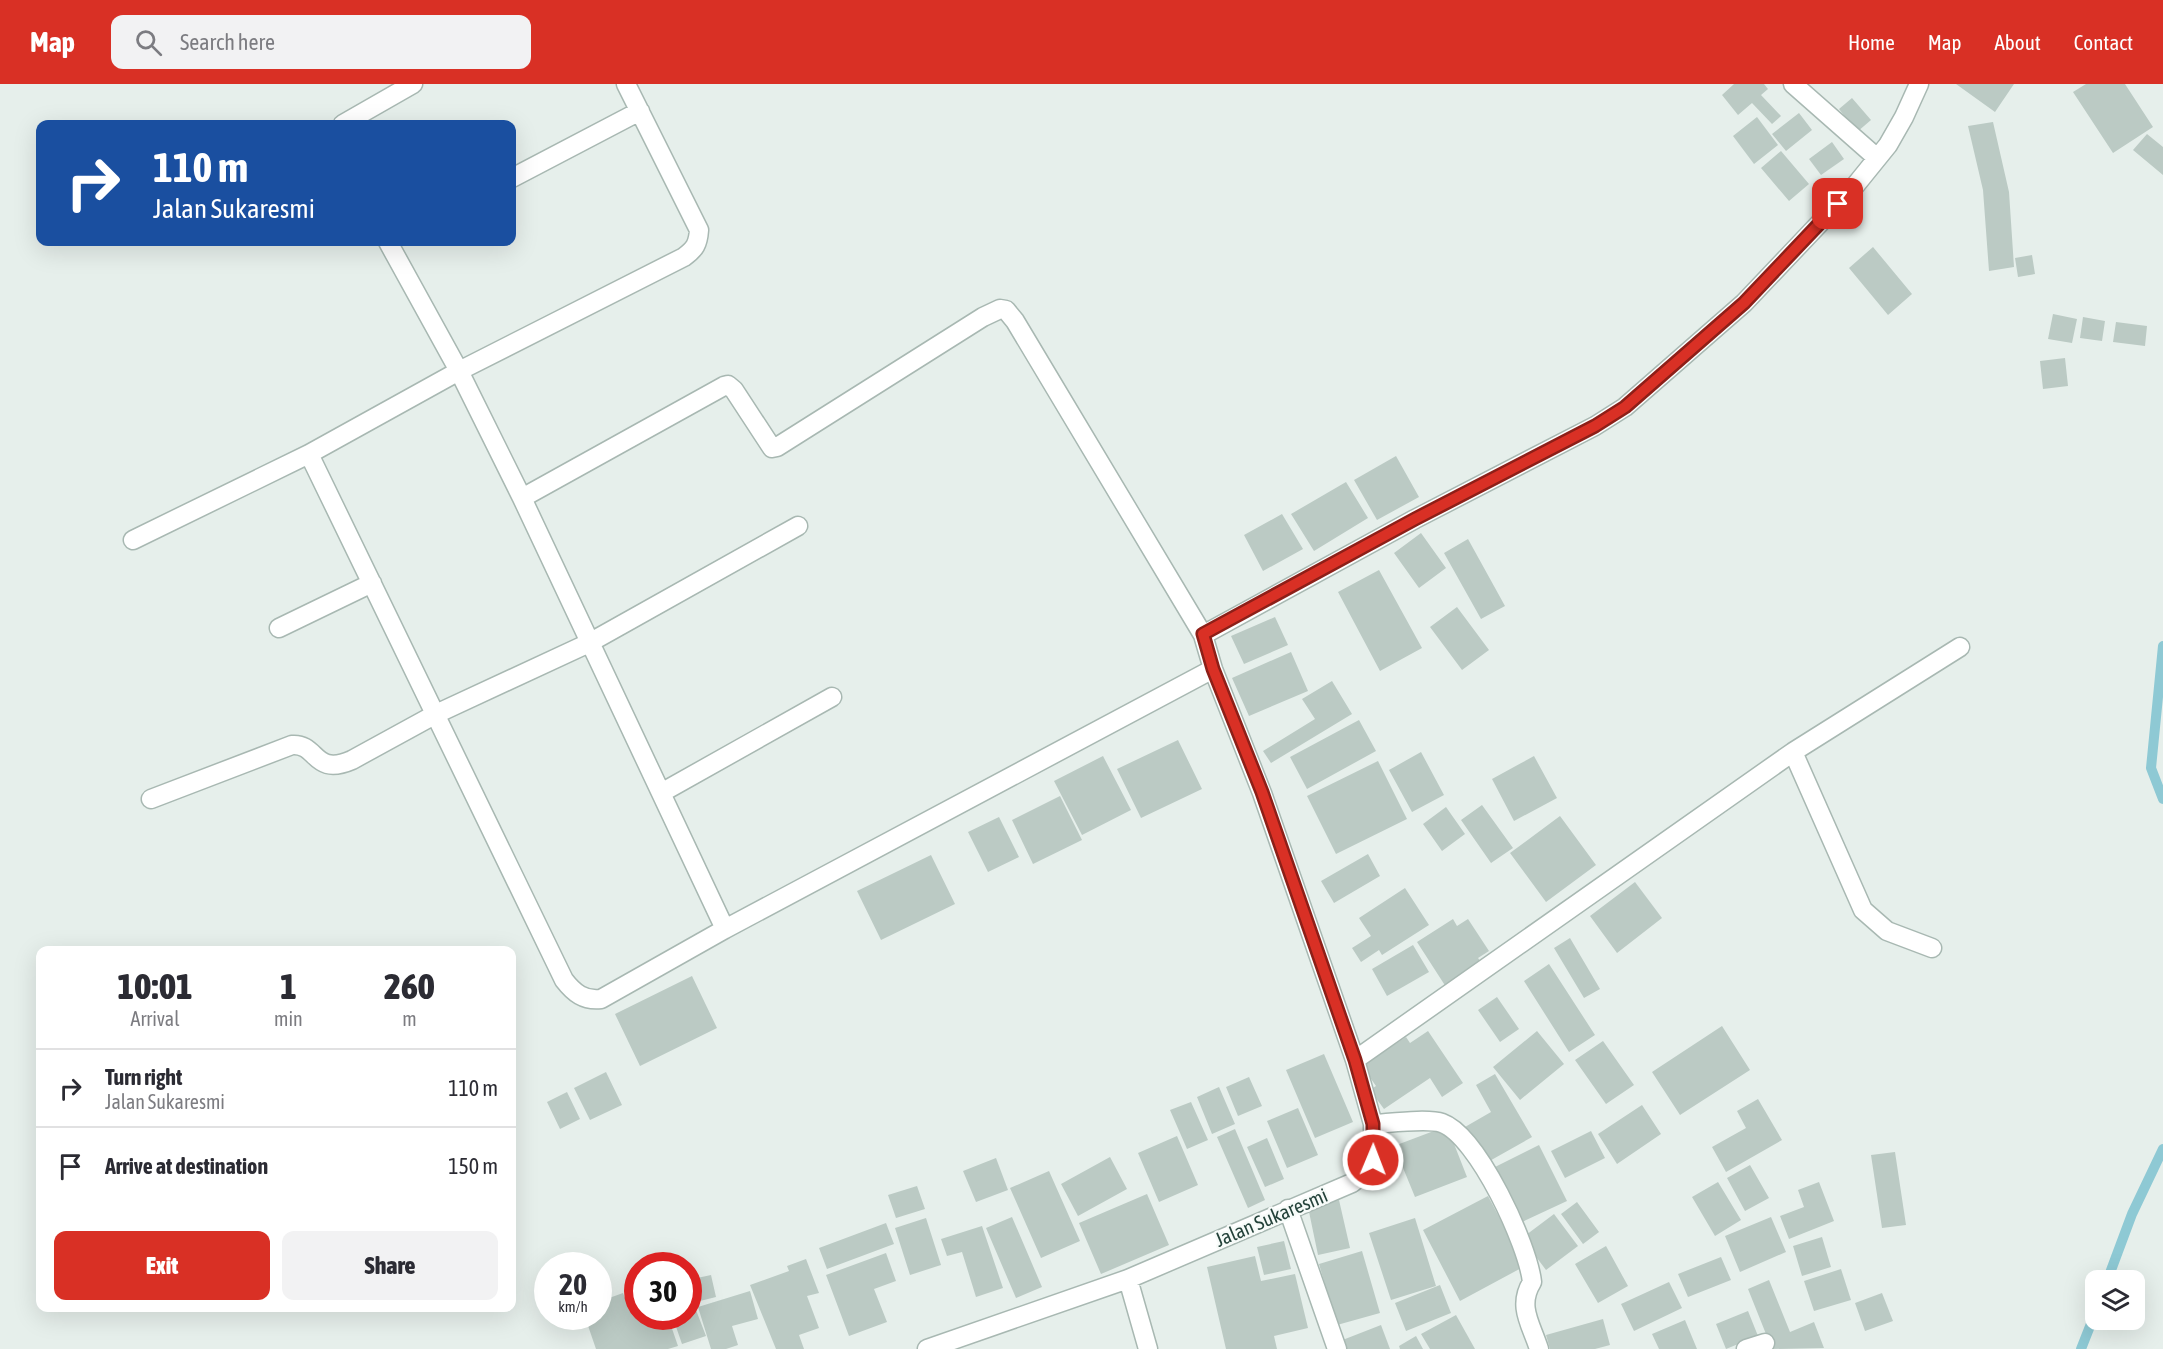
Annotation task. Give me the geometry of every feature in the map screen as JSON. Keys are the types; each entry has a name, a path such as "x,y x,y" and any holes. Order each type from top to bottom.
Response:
{"street":[{"path":"350,120 412,84"},
{"path":"134,540 309,454 459,371 684,257 695,249 699,230 626,84"},
{"path":"1793,84 1877,158"},
{"path":"1203,634 1415,519 1595,426 1625,407 1744,303 1854,187 1887,145 1904,117 1919,84"},
{"path":"516,176 640,111"},
{"path":"391,246 459,371 522,498 725,929"},
{"name":"Jalan Sukaresmi","path":"522,498 728,385 734,390 772,448 777,447 983,317 1000,309 1006,310 1015,321 1203,634 1213,669 1262,792 1355,1060 1373,1124 1373,1160 1366,1172 1352,1183 1128,1279 927,1349"},
{"path":"309,454 564,980 572,990 591,1000 601,999 725,929 1213,669"},
{"path":"151,799 292,745 301,745 330,766 340,765 436,714 589,643 798,526"},
{"path":"279,628 372,583"},
{"path":"1355,1060 1793,752 1960,647"},
{"path":"661,793 832,697"},
{"path":"1793,752 1863,910 1887,931 1932,948"},
{"path":"1373,1124 1434,1121 1455,1130 1470,1146 1512,1220 1529,1270 1532,1282 1525,1293 1524,1304 1539,1349"},
{"path":"1287,1209 1337,1349"},
{"path":"1128,1279 1148,1349"},
{"path":"1746,1349 1765,1343"}],"building":[{"path":"1734,84 1764,84 1768,89 1761,95 1781,116 1772,124 1752,103 1738,115 1722,95"},
{"path":"1956,84 2014,84 1995,112"},
{"path":"2086,84 2125,84 2153,127 2113,153 2073,92"},
{"path":"1852,98 1871,120 1857,132 1839,109"},
{"path":"1799,113 1812,130 1786,151 1772,134"},
{"path":"1757,117 1778,145 1754,164 1733,136"},
{"path":"1993,122 2009,192 2014,267 1989,271 1983,190 1968,126"},
{"path":"2147,134 2163,147 2163,175 2133,150"},
{"path":"1832,142 1844,159 1821,175 1809,159"},
{"path":"1781,151 1809,184 1789,201 1761,168"},
{"path":"1873,247 1912,294 1888,315 1849,268"},
{"path":"2032,255 2035,274 2018,277 2015,258"},
{"path":"2053,314 2077,319 2072,343 2048,339"},
{"path":"2083,317 2105,321 2102,341 2080,338"},
{"path":"2116,322 2147,326 2145,346 2113,342"},
{"path":"2065,358 2068,386 2043,389 2040,361"},
{"path":"1396,456 1419,497 1377,520 1354,480"},
{"path":"1346,482 1368,518 1314,551 1291,514"},
{"path":"1282,514 1303,549 1263,571 1244,535"},
{"path":"1421,533 1446,568 1419,588 1394,553"},
{"path":"1468,539 1505,606 1481,619 1444,553"},
{"path":"1379,570 1422,648 1380,671 1338,592"},
{"path":"1457,607 1489,650 1462,670 1430,627"},
{"path":"1275,617 1288,645 1244,664 1231,636"},
{"path":"1291,652 1308,691 1249,716 1232,678"},
{"path":"1332,681 1352,714 1271,763 1263,751 1315,719 1302,699"},
{"path":"1359,720 1376,751 1307,789 1290,757"},
{"path":"1178,740 1202,789 1141,818 1117,769"},
{"path":"1421,752 1444,795 1412,812 1389,770"},
{"path":"1103,756 1131,810 1082,835 1054,781"},
{"path":"1534,756 1557,798 1514,821 1492,779"},
{"path":"1378,761 1407,819 1336,854 1307,796"},
{"path":"1060,796 1082,840 1033,864 1012,820"},
{"path":"1482,805 1513,848 1491,863 1461,820"},
{"path":"1446,807 1465,834 1442,851 1423,824"},
{"path":"1560,816 1596,865 1546,902 1510,853"},
{"path":"999,817 1019,857 988,872 968,832"},
{"path":"1368,854 1380,876 1334,903 1321,881"},
{"path":"931,855 955,904 881,940 857,891"},
{"path":"1635,882 1662,918 1617,953 1590,916"},
{"path":"1405,888 1429,925 1382,955 1379,950 1361,962 1352,948 1371,936 1359,918"},
{"path":"1453,919 1457,926 1468,919 1489,951 1478,958 1482,963 1446,987 1417,942"},
{"path":"1570,938 1600,989 1584,998 1554,948"},
{"path":"1413,945 1429,972 1387,996 1372,969"},
{"path":"1549,964 1595,1035 1569,1052 1524,981"},
{"path":"692,976 717,1028 640,1066 615,1014"},
{"path":"1497,997 1519,1029 1500,1042 1478,1010"},
{"path":"1722,1026 1750,1070 1680,1115 1652,1072"},
{"path":"1428,1031 1463,1083 1442,1097 1430,1078 1384,1109 1370,1090 1376,1086 1362,1066 1406,1037 1410,1043"},
{"path":"1537,1031 1564,1064 1520,1100 1493,1067"},
{"path":"1603,1041 1634,1085 1606,1104 1575,1060"},
{"path":"1324,1054 1353,1122 1315,1138 1286,1070"},
{"path":"606,1072 622,1105 590,1120 574,1088"},
{"path":"1495,1074 1532,1137 1486,1163 1465,1127 1491,1112 1476,1085"},
{"path":"1249,1077 1262,1106 1238,1116 1226,1087"},
{"path":"1219,1087 1235,1124 1212,1134 1197,1097"},
{"path":"567,1092 580,1119 560,1129 547,1102"},
{"path":"1758,1099 1782,1140 1726,1172 1712,1147 1746,1128 1737,1111"},
{"path":"1191,1102 1208,1140 1187,1149 1170,1110"},
{"path":"1642,1105 1661,1134 1617,1164 1598,1134"},
{"path":"1298,1108 1318,1155 1287,1168 1267,1121"},
{"path":"1447,1126 1467,1177 1415,1197 1394,1146"},
{"path":"1235,1129 1265,1200 1248,1208 1217,1137"},
{"path":"1591,1131 1605,1158 1565,1178 1551,1151"},
{"path":"1177,1136 1198,1185 1159,1202 1138,1153"},
{"path":"1267,1138 1284,1179 1265,1187 1247,1147"},
{"path":"1539,1145 1567,1201 1522,1222 1495,1167"},
{"path":"1895,1152 1906,1225 1882,1228 1871,1155"},
{"path":"1110,1157 1127,1189 1078,1216 1061,1184"},
{"path":"996,1158 1008,1190 976,1202 963,1171"},
{"path":"1750,1165 1769,1198 1745,1211 1727,1178"},
{"path":"1049,1171 1080,1241 1041,1258 1010,1188"},
{"path":"1718,1182 1741,1220 1715,1236 1692,1197"},
{"path":"1819,1182 1834,1221 1789,1239 1780,1216 1804,1207 1798,1190"},
{"path":"917,1186 925,1209 896,1218 888,1195"},
{"path":"1147,1194 1169,1245 1101,1274 1079,1223"},
{"path":"1488,1196 1525,1266 1460,1301 1423,1230"},
{"path":"1339,1200 1350,1248 1318,1255 1308,1207"},
{"path":"1577,1202 1599,1232 1583,1244 1561,1214"},
{"path":"1554,1214 1578,1246 1546,1270 1522,1238"},
{"path":"1012,1217 1042,1287 1016,1298 986,1228"},
{"path":"1771,1217 1786,1252 1740,1272 1725,1236"},
{"path":"926,1218 941,1265 910,1275 895,1228"},
{"path":"1415,1218 1436,1286 1391,1300 1369,1233"},
{"path":"886,1223 894,1244 827,1269 819,1248"},
{"path":"982,1226 1003,1288 976,1297 962,1252 947,1256 941,1239"},
{"path":"1822,1237 1831,1267 1802,1276 1793,1246"},
{"path":"1284,1241 1291,1269 1264,1275 1257,1247"},
{"path":"1606,1246 1628,1286 1598,1303 1575,1264"},
{"path":"1362,1251 1380,1313 1337,1325 1319,1264"},
{"path":"886,1253 896,1281 874,1289 887,1322 849,1336 826,1275"},
{"path":"1255,1256 1261,1281 1295,1274 1308,1328 1274,1336 1277,1349 1226,1349 1207,1267"},
{"path":"1721,1257 1731,1280 1688,1297 1678,1274"},
{"path":"806,1259 819,1293 807,1296 819,1328 799,1335 804,1349 776,1349 750,1285 789,1271 787,1266"},
{"path":"1841,1269 1851,1300 1814,1311 1804,1281"},
{"path":"711,1275 716,1297 702,1300 702,1277"},
{"path":"1769,1280 1790,1332 1814,1322 1824,1348 1772,1349 1748,1289"},
{"path":"1669,1282 1682,1308 1634,1331 1621,1304"},
{"path":"1440,1285 1451,1313 1406,1331 1395,1303"},
{"path":"750,1291 758,1319 732,1326 738,1345 726,1349 711,1349 702,1320 702,1306"},
{"path":"623,1293 624,1296 624,1330 672,1330 678,1346 668,1349 596,1349 589,1330 612,1330 612,1297"},
{"path":"1882,1293 1893,1321 1865,1331 1855,1303"},
{"path":"1748,1311 1758,1336 1726,1349 1716,1324"},
{"path":"1456,1315 1475,1349 1430,1349 1421,1334"},
{"path":"1603,1319 1610,1345 1595,1349 1550,1349 1546,1335"},
{"path":"1685,1320 1697,1349 1659,1349 1652,1334"},
{"path":"1381,1325 1390,1349 1343,1349 1340,1341"},
{"path":"702,1326 706,1336 682,1344 677,1330 702,1330"},
{"path":"1416,1336 1423,1349 1400,1349 1399,1346"}],"waterway":[{"path":"2163,646 2151,768 2163,799"},
{"path":"2111,1270 2132,1214 2163,1149"},
{"path":"2081,1349 2088,1330"}],"route":[{"path":"1373,1160 1373,1124 1355,1060 1262,792 1213,669 1203,634 1415,519 1595,426 1625,407 1744,303 1838,204"}]}
